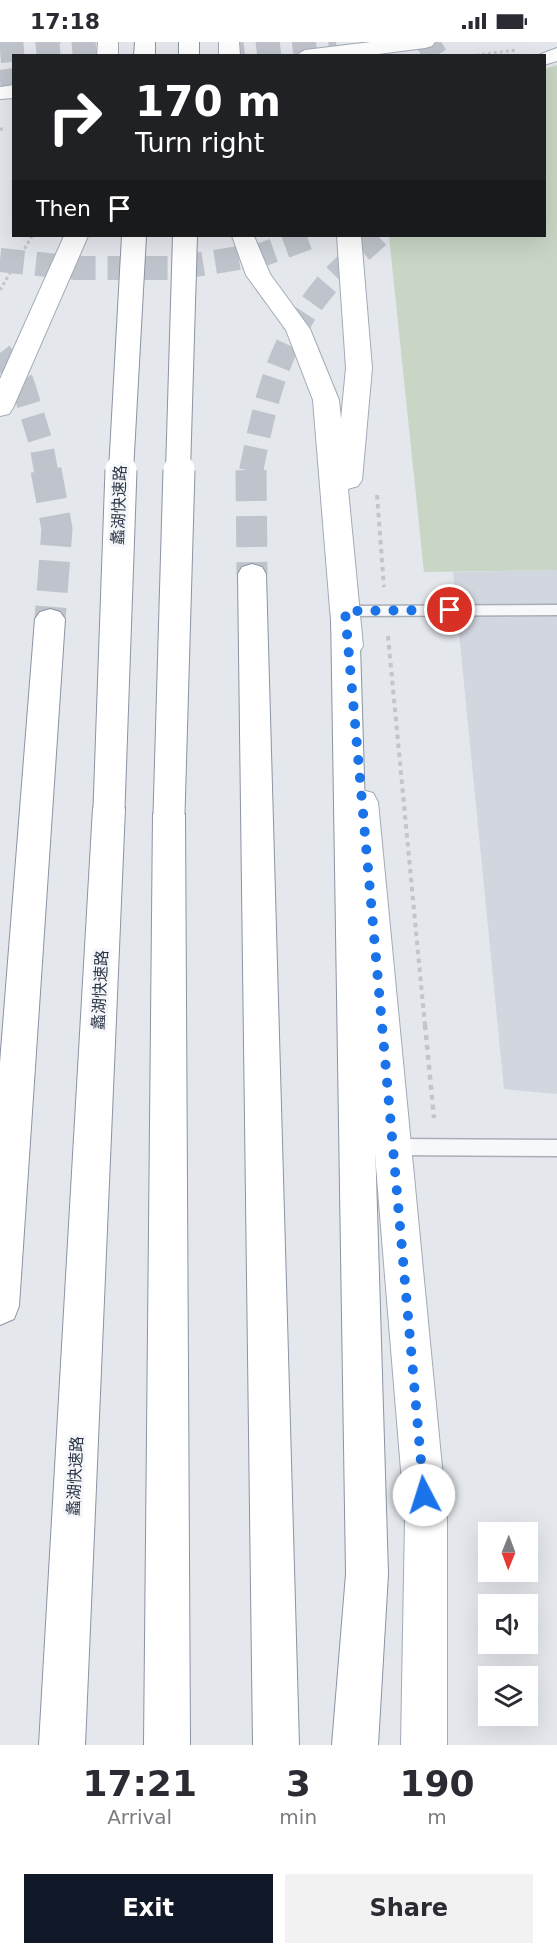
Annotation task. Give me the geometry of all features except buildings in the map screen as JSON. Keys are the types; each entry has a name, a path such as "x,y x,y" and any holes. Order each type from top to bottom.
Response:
{"main road":[{"path":"321,54 424,42"},
{"path":"0,408 76,237"},
{"name":"蠡湖快速路","path":"62,1745 109,808 121,469 134,237"},
{"path":"167,1745 169,814 185,237"},
{"path":"243,237 258,275 298,329 326,400 426,1519 424,1745"},
{"path":"340,556 359,368 349,237"},
{"path":"252,574 276,1745"},
{"path":"345,611 367,1574 355,1745"},
{"path":"0,1306 50,619"}],"lane":[{"path":"345,611 557,610"},
{"path":"393,1147 557,1148"}],"path":[{"path":"486,54 525,49"},
{"path":"0,129 6,129"},
{"path":"0,290 31,237"}],"shaded area":[{"path":"557,570 557,1094 504,1089 453,572"}],"green space":[{"path":"557,65 557,570 424,572 389,237 546,237 546,69"}],"tunnel":[{"path":"0,51 100,42"},
{"path":"237,54 336,42"},
{"path":"362,42 373,54"},
{"path":"427,42 435,54"},
{"path":"0,82 12,80"},
{"path":"0,260 76,268 176,268 264,254 310,237"},
{"path":"251,471 262,419 276,372 297,327 328,283 377,237"},
{"path":"0,353 22,382 41,443 46,471"},
{"path":"46,470 57,529 50,619"},
{"path":"251,471 252,574"}],"route":[{"path":"424,1495 345,611 450,610"}]}
